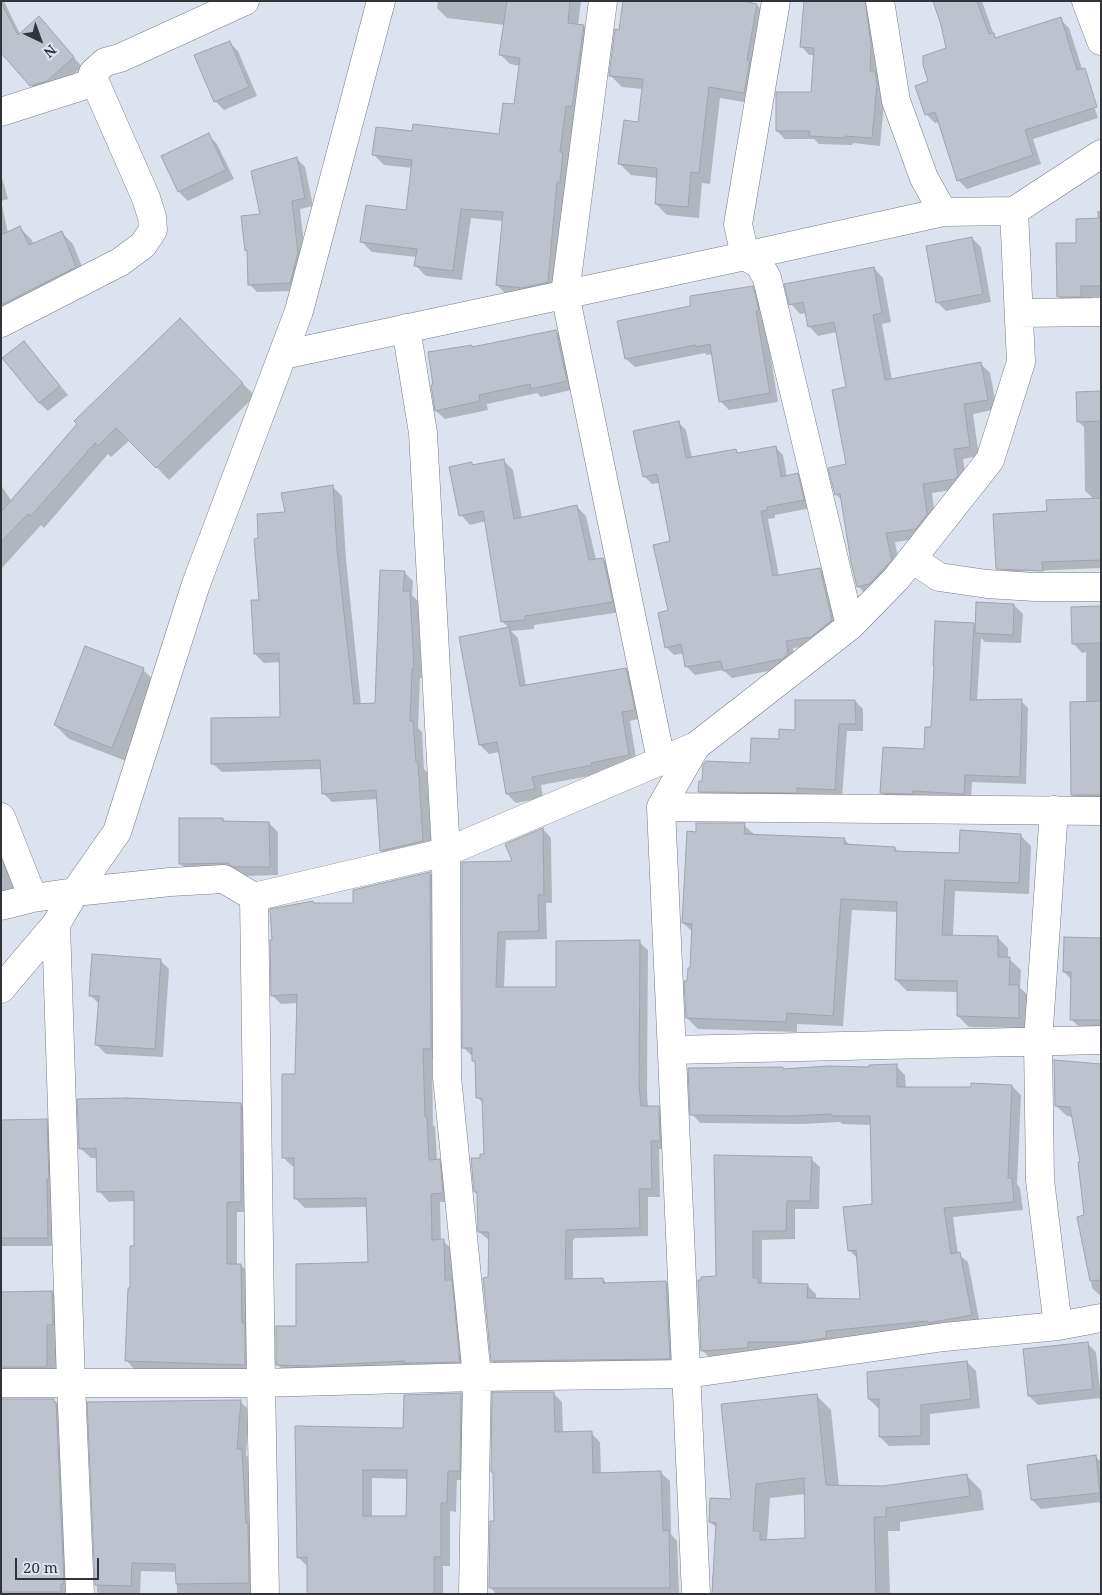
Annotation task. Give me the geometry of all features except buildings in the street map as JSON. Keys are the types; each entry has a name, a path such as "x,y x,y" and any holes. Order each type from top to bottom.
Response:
{"street":[{"path":"1,323 120,262 143,245 153,230 152,217 146,198 95,82 93,73 105,62 120,58 245,1"},
{"path":"1,989 56,924 75,892 117,832 196,584 299,311 381,1"},
{"path":"604,1 565,294 661,760"},
{"path":"776,1 738,224 745,256 759,264 767,278 850,626"},
{"path":"880,1 896,101 924,178 943,212"},
{"path":"1086,1 1101,40"},
{"path":"1,112 95,82"},
{"path":"283,355 943,212 1014,211 1101,154"},
{"path":"1,906 33,898 75,892 170,882 224,879 254,897 446,852 696,746 850,626 896,579 932,536 990,460 1021,362 1014,211"},
{"path":"1019,313 1101,312"},
{"path":"406,328 423,433 446,852 447,1076 477,1377 473,1594"},
{"path":"912,559 939,577 987,584 1034,587 1101,586"},
{"path":"696,746 661,806 696,1594"},
{"path":"661,806 1101,811"},
{"path":"1054,810 1038,1041 1040,1180 1058,1326"},
{"path":"1,817 33,898"},
{"path":"254,897 265,1594"},
{"path":"56,924 80,1594"},
{"path":"672,1050 1101,1040"},
{"path":"1,1383 261,1382 687,1374 944,1337 1058,1326 1101,1318"}]}
